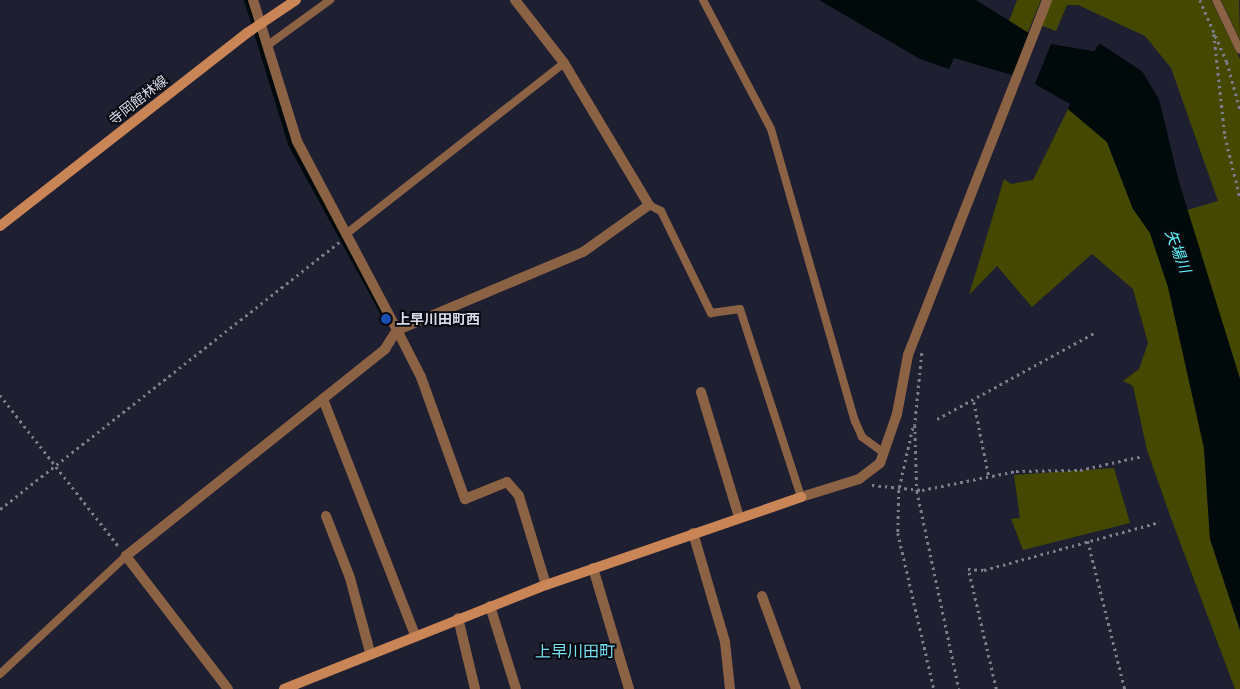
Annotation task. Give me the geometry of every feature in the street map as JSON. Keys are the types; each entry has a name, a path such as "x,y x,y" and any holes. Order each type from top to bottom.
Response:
{"street":[{"path":"253,0 296,141 421,377 465,499 507,482 519,496 546,585"},
{"name":"寺岡館林線","path":"0,226 261,23 296,0"},
{"path":"228,689 126,556 385,349 397,330 582,252 649,206 564,62 515,0"},
{"path":"284,689 370,652 546,585 693,533 864,477 884,453 897,414 908,355 927,315 1015,78 1047,0"},
{"path":"701,392 739,518"},
{"path":"323,399 415,635"},
{"path":"326,516 350,578 370,652"},
{"path":"693,533 725,642 730,689"},
{"path":"593,568 629,689"},
{"path":"762,596 796,689"},
{"path":"490,606 516,689"},
{"path":"458,618 475,689"}],"lane":[{"path":"268,45 330,0"},
{"path":"703,0 771,129 855,421 862,437 884,453"},
{"path":"1216,0 1240,50"},
{"path":"346,234 564,62"},
{"path":"649,206 660,211 711,312 740,309 801,497"},
{"path":"0,674 126,556"}],"path":[{"path":"1200,0 1240,109"},
{"path":"1214,34 1225,136 1240,197"},
{"path":"0,509 346,234"},
{"path":"937,419 974,402 1096,332"},
{"path":"921,357 915,424 917,491 959,689"},
{"path":"0,395 126,556"},
{"path":"974,402 989,477"},
{"path":"915,424 900,490 902,558 934,689"},
{"path":"872,485 917,491 951,486 1016,471 1080,470 1142,456"},
{"path":"996,689 968,569 984,570 1160,522"},
{"path":"1088,541 1125,689"}],"shaded area":[{"path":"1017,0 1041,0 1027,34 1009,21"},
{"path":"1052,0 1211,0 1240,59 1240,379 1187,210 1218,201 1171,68 1145,36 1078,5 1067,5 1056,31 1040,25"},
{"path":"1221,0 1239,0 1240,40 1230,19"},
{"path":"1068,109 1107,142 1133,209 1150,233 1168,287 1204,448 1210,539 1240,630 1240,689 1235,689 1172,521 1147,450 1133,386 1123,381 1139,369 1148,343 1133,289 1092,254 1032,307 997,266 969,295 1004,179 1011,184 1033,180"},
{"path":"1114,468 1130,523 1023,550 1011,519 1020,518 1014,475"}],"water":[{"path":"819,0 976,0 1035,37 1019,77 954,58 949,69 920,59"},
{"name":"矢場川","path":"1099,43 1142,71 1159,99 1179,182 1240,379 1240,630 1210,539 1204,448 1168,287 1150,233 1133,209 1107,142 1068,109 1070,104 1035,84 1051,44 1094,51"}],"pier":[{"path":"1100,41 1126,54 1144,69 1156,85 1190,210 1159,99 1142,71 1100,43 1094,51 1051,44 1093,48"}],"waterway":[{"path":"246,0 290,144 388,324"}],"place":[{"name":"上早川田町西","path":"386,319"}],"district":[{"name":"上早川田町","path":"575,651"}]}
